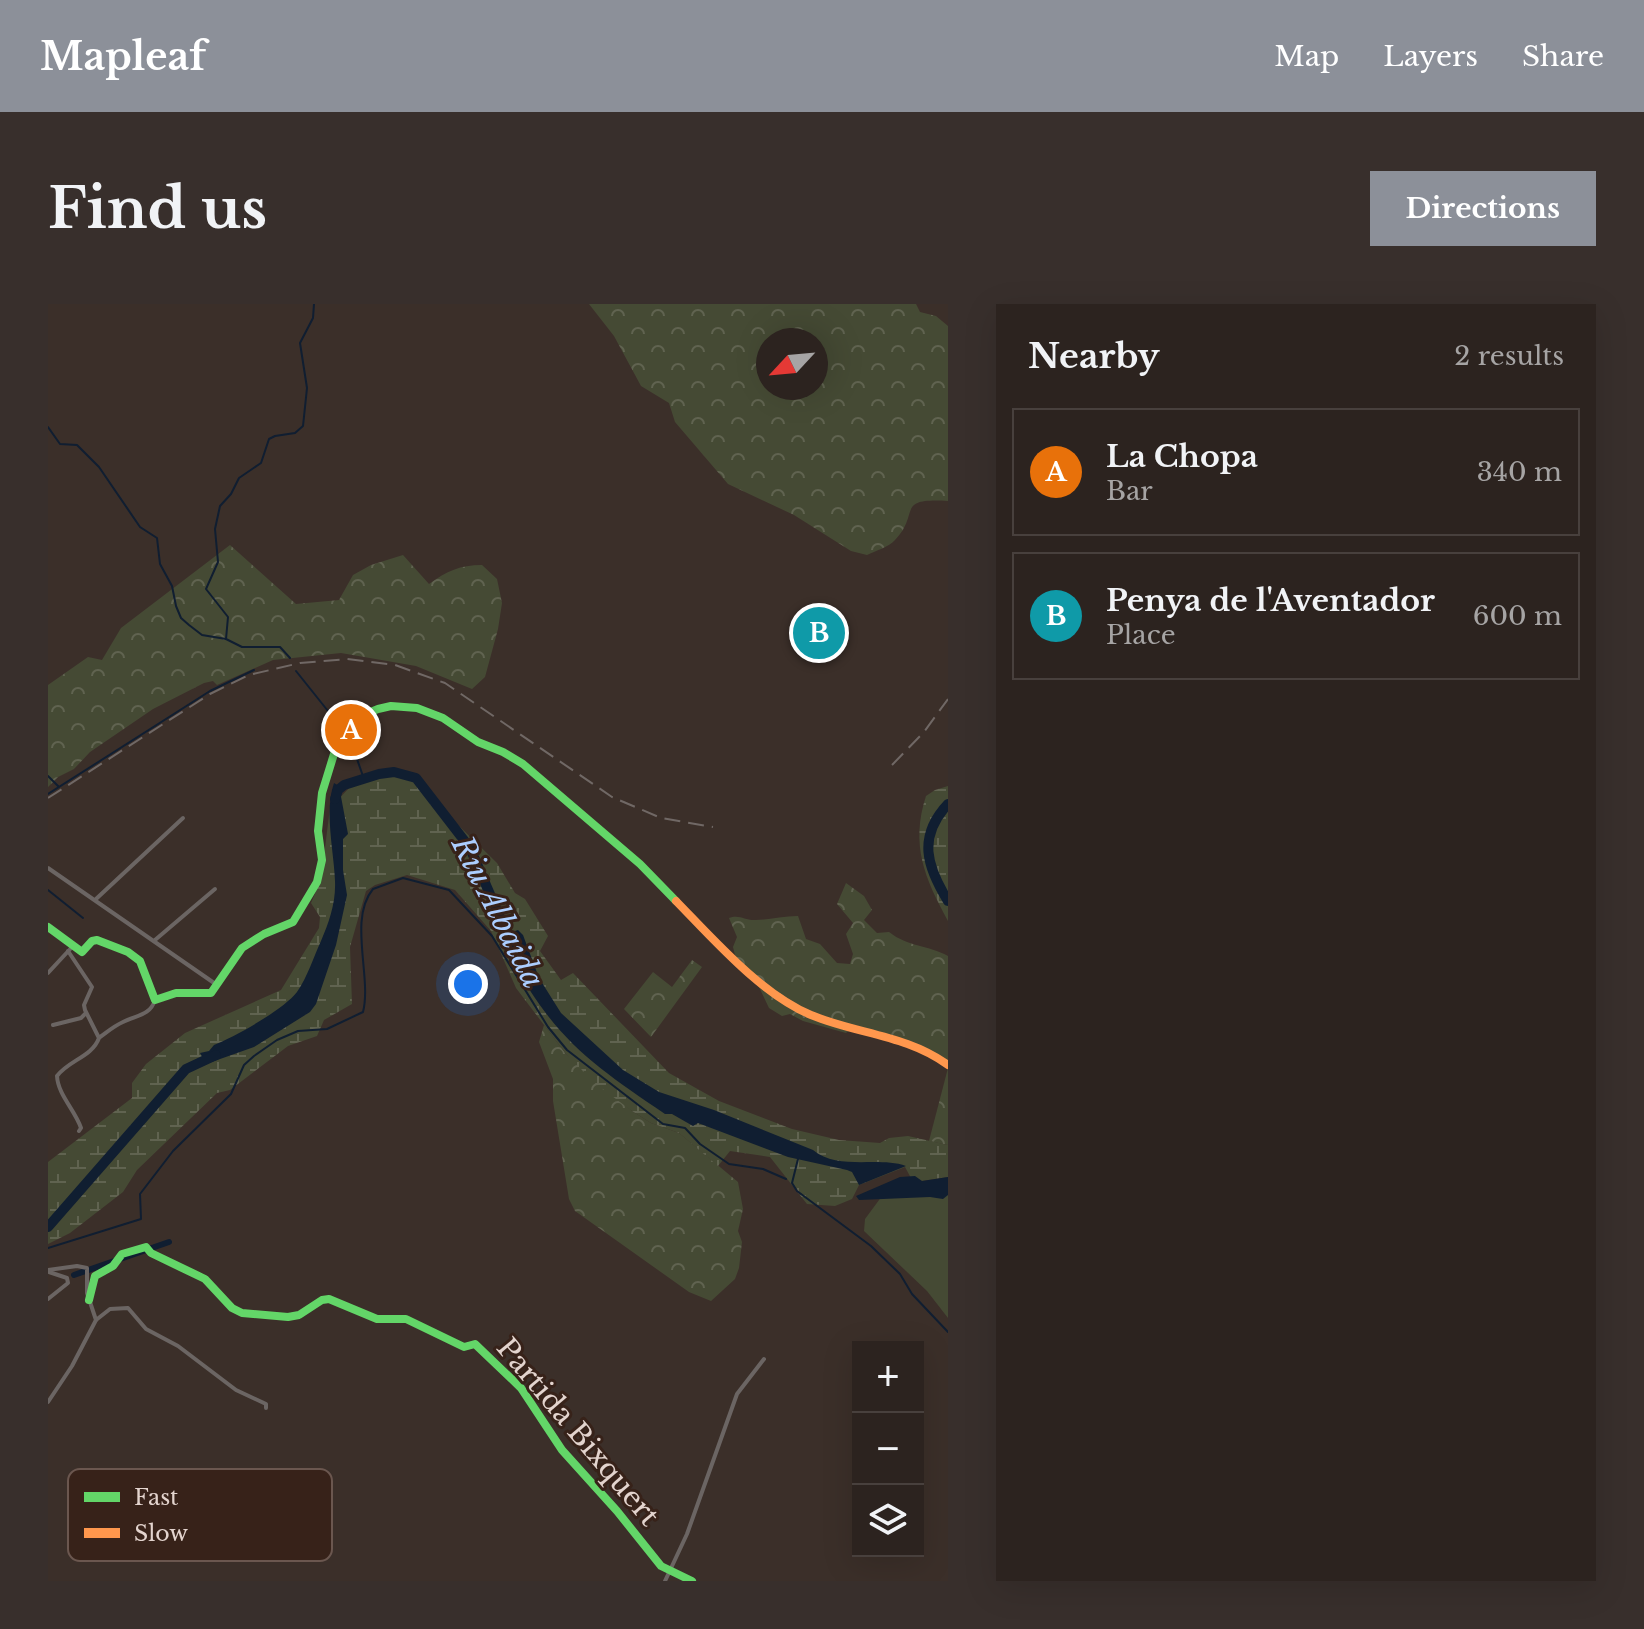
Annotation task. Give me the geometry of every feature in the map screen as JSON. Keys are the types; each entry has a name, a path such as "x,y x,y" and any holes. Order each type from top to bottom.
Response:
{"street":[{"path":"79,1131 78,1119 57,1085 57,1076 67,1066 87,1054 99,1038 122,1022 149,1011 155,1000 176,993 208,994 217,986 242,948 293,922 317,882 322,860 318,818 339,732 347,723 383,706 427,711 477,741 510,755 546,779 608,839 644,868 721,948 792,1005 818,1017 908,1044 948,1065"},
{"path":"96,899 183,818"},
{"path":"48,868 217,986"},
{"path":"155,940 215,889"},
{"path":"48,927 74,950 92,987 84,1005 99,1038"},
{"path":"48,973 74,950 97,940 133,953 145,969 155,1000"},
{"path":"53,1025 81,1018 86,1013"},
{"name":"Partida Bixquert","path":"89,1300 95,1276 113,1266 122,1254 146,1247 151,1253 205,1279 232,1308 242,1313 288,1317 299,1315 322,1300 329,1299 377,1319 406,1319 464,1347 475,1344 521,1388 562,1450 617,1511 667,1576"},
{"path":"48,1271 77,1266 87,1268 89,1300 96,1320"},
{"path":"48,1271 67,1278 68,1283 48,1299"},
{"path":"48,1402 72,1366 96,1320 110,1309 128,1308 146,1329 178,1346 236,1390 266,1404 266,1408"},
{"path":"692,1581 687,1575 667,1576 687,1534 737,1394 764,1359"}],"green space":[{"path":"589,304 916,304 920,312 936,316 948,326 948,501 914,505 903,530 886,547 867,555 851,551 794,515 728,484 675,422 669,403 641,386 614,336"},
{"path":"230,545 296,604 339,600 353,575 371,565 403,555 429,584 454,570 482,565 497,579 502,603 485,677 472,689 416,666 341,653 273,660 217,685 213,681 204,683 153,709 90,752 74,769 58,777 48,787 48,685 88,657 102,660 121,628"},
{"path":"390,774 414,782 497,863 515,893 525,899 548,936 540,951 561,980 573,973 669,1073 719,1101 792,1129 839,1140 880,1143 889,1138 908,1136 948,1145 948,1177 922,1181 911,1178 905,1167 859,1185 852,1199 835,1206 807,1204 770,1157 730,1151 718,1166 679,1133 651,1123 596,1084 566,1054 516,988 491,931 455,890 407,875 366,891 350,947 352,1004 324,1020 317,1036 288,1046 230,1090 217,1093 137,1170 123,1192 70,1233 48,1244 48,1162 132,1098 132,1083 146,1064 185,1033 281,990 319,928 320,917 311,903 321,880 330,808 353,784"},
{"path":"948,786 948,921 922,861 919,830 926,796"},
{"path":"846,883 864,896 872,910 864,920 877,933 889,932 903,941 948,956 948,1061 906,1040 855,1025 846,1033 803,1021 790,1014 782,1016 769,1008 760,989 735,955 733,947 737,937 729,918 756,920 798,916 806,939 820,944 837,963 850,964 853,954 846,934 853,923 837,904"},
{"path":"692,960 702,967 651,1037 624,1009 653,972 672,987"},
{"path":"544,1025 566,1054 632,1111 651,1123 679,1133 738,1182 743,1209 738,1231 742,1242 739,1268 735,1279 711,1301 689,1292 575,1211 569,1199 553,1101 553,1079 539,1042"},
{"path":"948,1068 948,1145 929,1141"},
{"path":"948,1182 948,1318 927,1291 864,1231 865,1219 882,1196"}],"water":[{"path":"334,783 339,786 348,834 343,839 347,895 336,945 316,1004 310,1012 254,1047 206,1064 200,1053 209,1051 214,1045 281,1007 297,992 307,973 327,927 334,897 330,806"},
{"path":"518,930 523,935 539,978 561,1013 623,1070 659,1092 714,1110 834,1160 906,1166 859,1185 852,1172 847,1170 788,1157 665,1114 590,1059 559,1029 514,962 510,948 512,932"},
{"path":"915,1176 922,1181 948,1177 948,1195 943,1199 859,1200 856,1196 900,1177"}],"waterway":[{"path":"226,639 228,617 206,589 218,562 215,529 220,506 239,478 261,463 269,439 295,433 303,426 307,388 300,343 313,318 314,304"},
{"path":"48,427 60,444 77,445 99,467 140,527 157,538 160,564 172,586 181,618 202,635 226,639 242,647 280,647 290,658"},
{"path":"48,794 210,691 254,670"},
{"path":"296,671 340,726"},
{"path":"344,731 364,779"},
{"name":"Riu Albaida","path":"335,799 344,785 379,774 394,772 416,778 470,848 514,950"},
{"path":"48,776 58,786"},
{"name":"Riu Albaida","path":"948,804 932,828 928,852 935,876 948,901"},
{"path":"48,1248 141,1219 140,1194 173,1151 231,1094 244,1065 277,1040 298,1031 327,1029 363,1012 365,982 361,932 366,901 373,889 403,878 449,890 492,936 548,1027 567,1050 663,1124 685,1128 700,1144 729,1164 763,1169 786,1179"},
{"path":"48,890 83,918"},
{"name":"Riu Albaida","path":"48,1227 186,1069 216,1055"},
{"path":"798,1159 792,1183 797,1191 871,1246 900,1274 912,1294 948,1332"},
{"path":"74,1275 169,1242"}],"railway":[{"path":"48,798 210,694 249,675 300,663 347,659 395,665 445,683 612,797 661,818 713,827"},
{"path":"892,765 924,732 948,699"}],"traffic: fast":[{"path":"48,927 82,952 97,940 128,952 140,961 155,1000 176,993 211,993 242,948 264,934 293,922 317,882 322,860 318,831 322,793 342,728 353,719 391,706 417,708 443,718 478,742 523,764 640,864 676,901"},
{"path":"89,1300 95,1276 113,1266 122,1254 146,1247 151,1253 205,1279 232,1308 242,1313 288,1317 299,1315 322,1300 329,1299 377,1319 406,1319 464,1347 475,1344 521,1388 562,1450 661,1566 692,1581"}],"traffic: slow":[{"path":"676,901 739,965 792,1006 828,1021 916,1047 948,1065"}],"place":[{"name":"Penya de l'Aventador","path":"819,633"},
{"name":"La Chopa","path":"351,730"}]}
